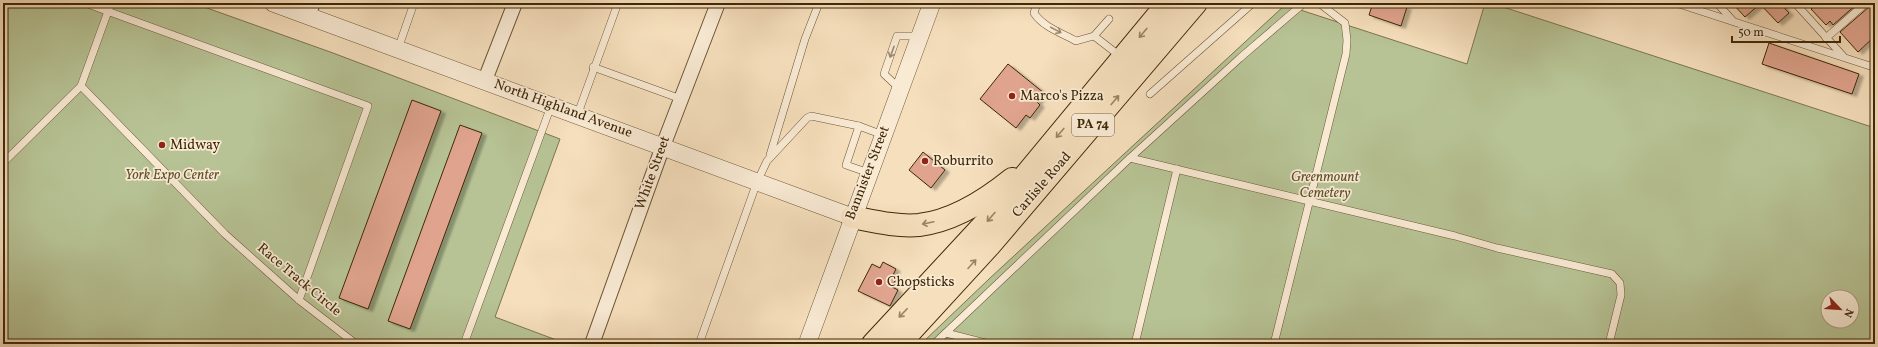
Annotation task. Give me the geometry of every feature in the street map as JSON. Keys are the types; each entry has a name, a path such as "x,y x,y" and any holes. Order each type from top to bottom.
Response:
{"main road":[{"name":"Carlisle Road","path":"873,344 990,218 1168,3"},
{"name":"Carlisle Road","path":"899,344 994,240 1196,3"},
{"path":"852,217 891,224 918,225 937,221 964,210 994,194 1042,155"}],"street":[{"name":"North Highland Avenue","path":"273,3 310,9 398,48 577,116 663,146 852,217"},
{"path":"485,80 515,3"},
{"name":"White Street","path":"592,344 663,146 718,3"},
{"name":"Bannister Street","path":"806,344 932,3"}],"lane":[{"path":"85,3 368,106 299,300"},
{"path":"3,163 81,86 111,3"},
{"path":"398,48 414,3"},
{"path":"577,116 593,67 618,3"},
{"path":"699,344 758,182 769,158 805,39 819,3"},
{"path":"1037,3 1034,13 1038,18 1046,25 1076,41 1094,36 1109,19"},
{"path":"1150,94 1253,3"},
{"path":"934,344 1130,158 1304,3"},
{"path":"1274,344 1308,201 1346,54 1347,40 1345,23 1319,3"},
{"path":"1676,3 1870,66 1875,61"},
{"path":"1717,3 1734,22"},
{"path":"1795,3 1843,57"},
{"path":"1800,9 1806,3"},
{"path":"1826,38 1866,3"},
{"path":"1094,36 1122,58"},
{"path":"593,67 681,99"},
{"name":"Race Track Circle","path":"81,86 225,234 299,300 356,344"},
{"path":"464,344 551,106"},
{"path":"769,158 807,118 811,116 859,126 883,135"},
{"path":"859,126 846,165 869,173"},
{"path":"1130,158 1455,236 1497,248 1612,274 1620,283 1620,295 1609,344"},
{"path":"1135,344 1176,169"},
{"path":"946,333 989,344"}],"green space":[{"name":"York Expo Center","path":"3,3 193,3 333,53 560,139 495,317 567,344 3,344"},
{"name":"Greenmount Cemetery","path":"1485,3 1491,3 1875,128 1875,344 921,344 989,279 1285,5 1467,64"}],"building":[{"path":"1373,3 1395,3 1407,7 1401,26 1369,15"},
{"path":"1732,3 1780,3 1789,13 1778,23 1760,4 1745,17"},
{"path":"1818,3 1858,3 1833,25 1830,21 1826,25 1811,9"},
{"path":"1871,3 1875,3 1875,36 1858,52 1840,32 1869,7"},
{"path":"1769,43 1859,74 1852,94 1762,64"},
{"name":"Marco's Pizza","path":"1008,64 1044,93 1037,102 1040,105 1030,118 1026,115 1016,128 980,99"},
{"path":"412,100 441,111 368,309 339,298"},
{"path":"460,125 482,133 410,329 388,321"},
{"name":"Roburrito","path":"923,152 945,170 931,188 909,170"},
{"name":"Chopsticks","path":"883,262 896,269 893,275 897,277 892,287 898,290 890,306 858,291 872,264 880,268"}],"place":[{"name":"Marco's Pizza","path":"1012,96"},
{"name":"Midway","path":"162,145"},
{"name":"Roburrito","path":"925,161"},
{"name":"Chopsticks","path":"879,282"}]}
